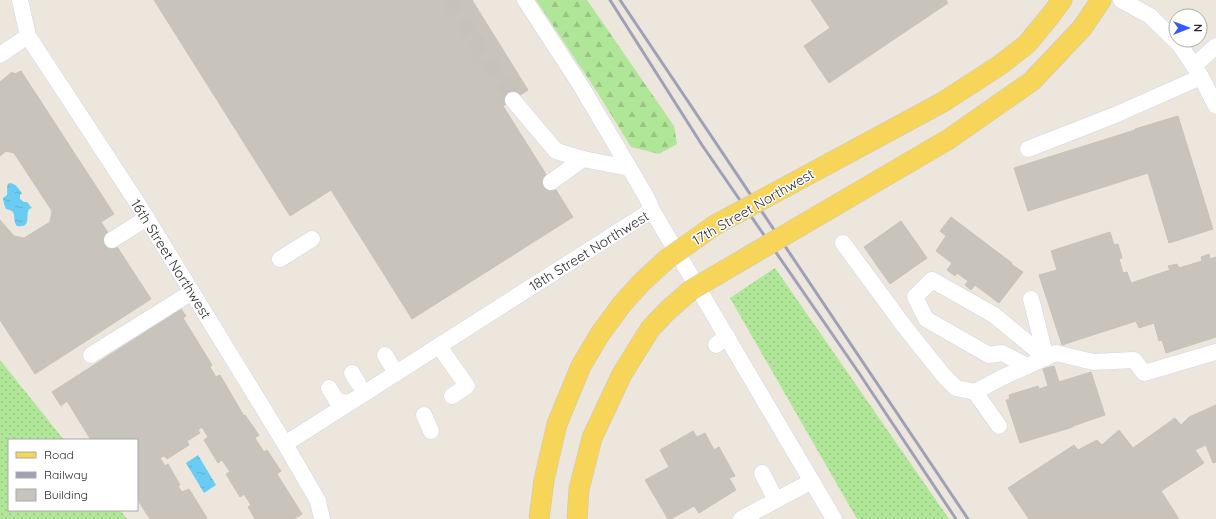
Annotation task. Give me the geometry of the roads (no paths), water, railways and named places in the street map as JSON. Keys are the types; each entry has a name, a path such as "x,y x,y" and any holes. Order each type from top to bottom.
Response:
{"main road":[{"name":"17th Street Northwest","path":"539,519 544,480 553,438 557,424 581,366 600,334 622,304 642,282 667,259 715,225 943,102 975,82 1027,44 1062,0"},
{"path":"577,519 579,489 592,438 622,374 650,329 667,311 691,290 949,139 1032,81 1082,28 1101,0"}],"street":[{"name":"16th Street Northwest","path":"20,0 28,36 146,218 285,444 318,502 322,519"},
{"path":"525,0 581,86 652,210"},
{"path":"1121,0 1150,16 1179,44 1198,72 1215,103"},
{"path":"0,55 28,36"},
{"path":"1028,149 1115,115 1198,72 1216,46"},
{"path":"513,100 556,151 583,159 629,168"},
{"path":"550,182 583,159"},
{"name":"18th Street Northwest","path":"285,444 652,210 721,341 812,481 834,519"},
{"path":"112,240 146,218"},
{"path":"280,259 312,239"},
{"path":"843,243 904,326 944,376 956,388 975,392 1056,353 1093,362 1134,360 1144,373 1216,352"},
{"path":"1027,366 1002,353 989,355 926,319 915,297 932,280 994,315 1046,358"},
{"path":"91,355 192,292"},
{"path":"1031,299 1046,358"},
{"path":"439,346 467,386 452,396"},
{"path":"384,355 396,373"},
{"path":"329,388 337,401 349,403"},
{"path":"975,392 999,426"},
{"path":"424,415 431,431"},
{"path":"762,473 776,500"},
{"path":"741,519 812,481"}],"water":[{"path":"10,183 15,185 22,193 20,195 20,199 27,202 32,208 29,209 26,224 22,226 17,226 15,223 14,213 6,209 4,204 3,198 7,195 7,185"},
{"path":"198,455 216,485 204,493 186,463"}],"tunnel":[{"path":"449,0 513,100"}],"railway":[{"path":"610,0 702,145 859,373 956,519"},
{"path":"620,0 968,519"}]}
